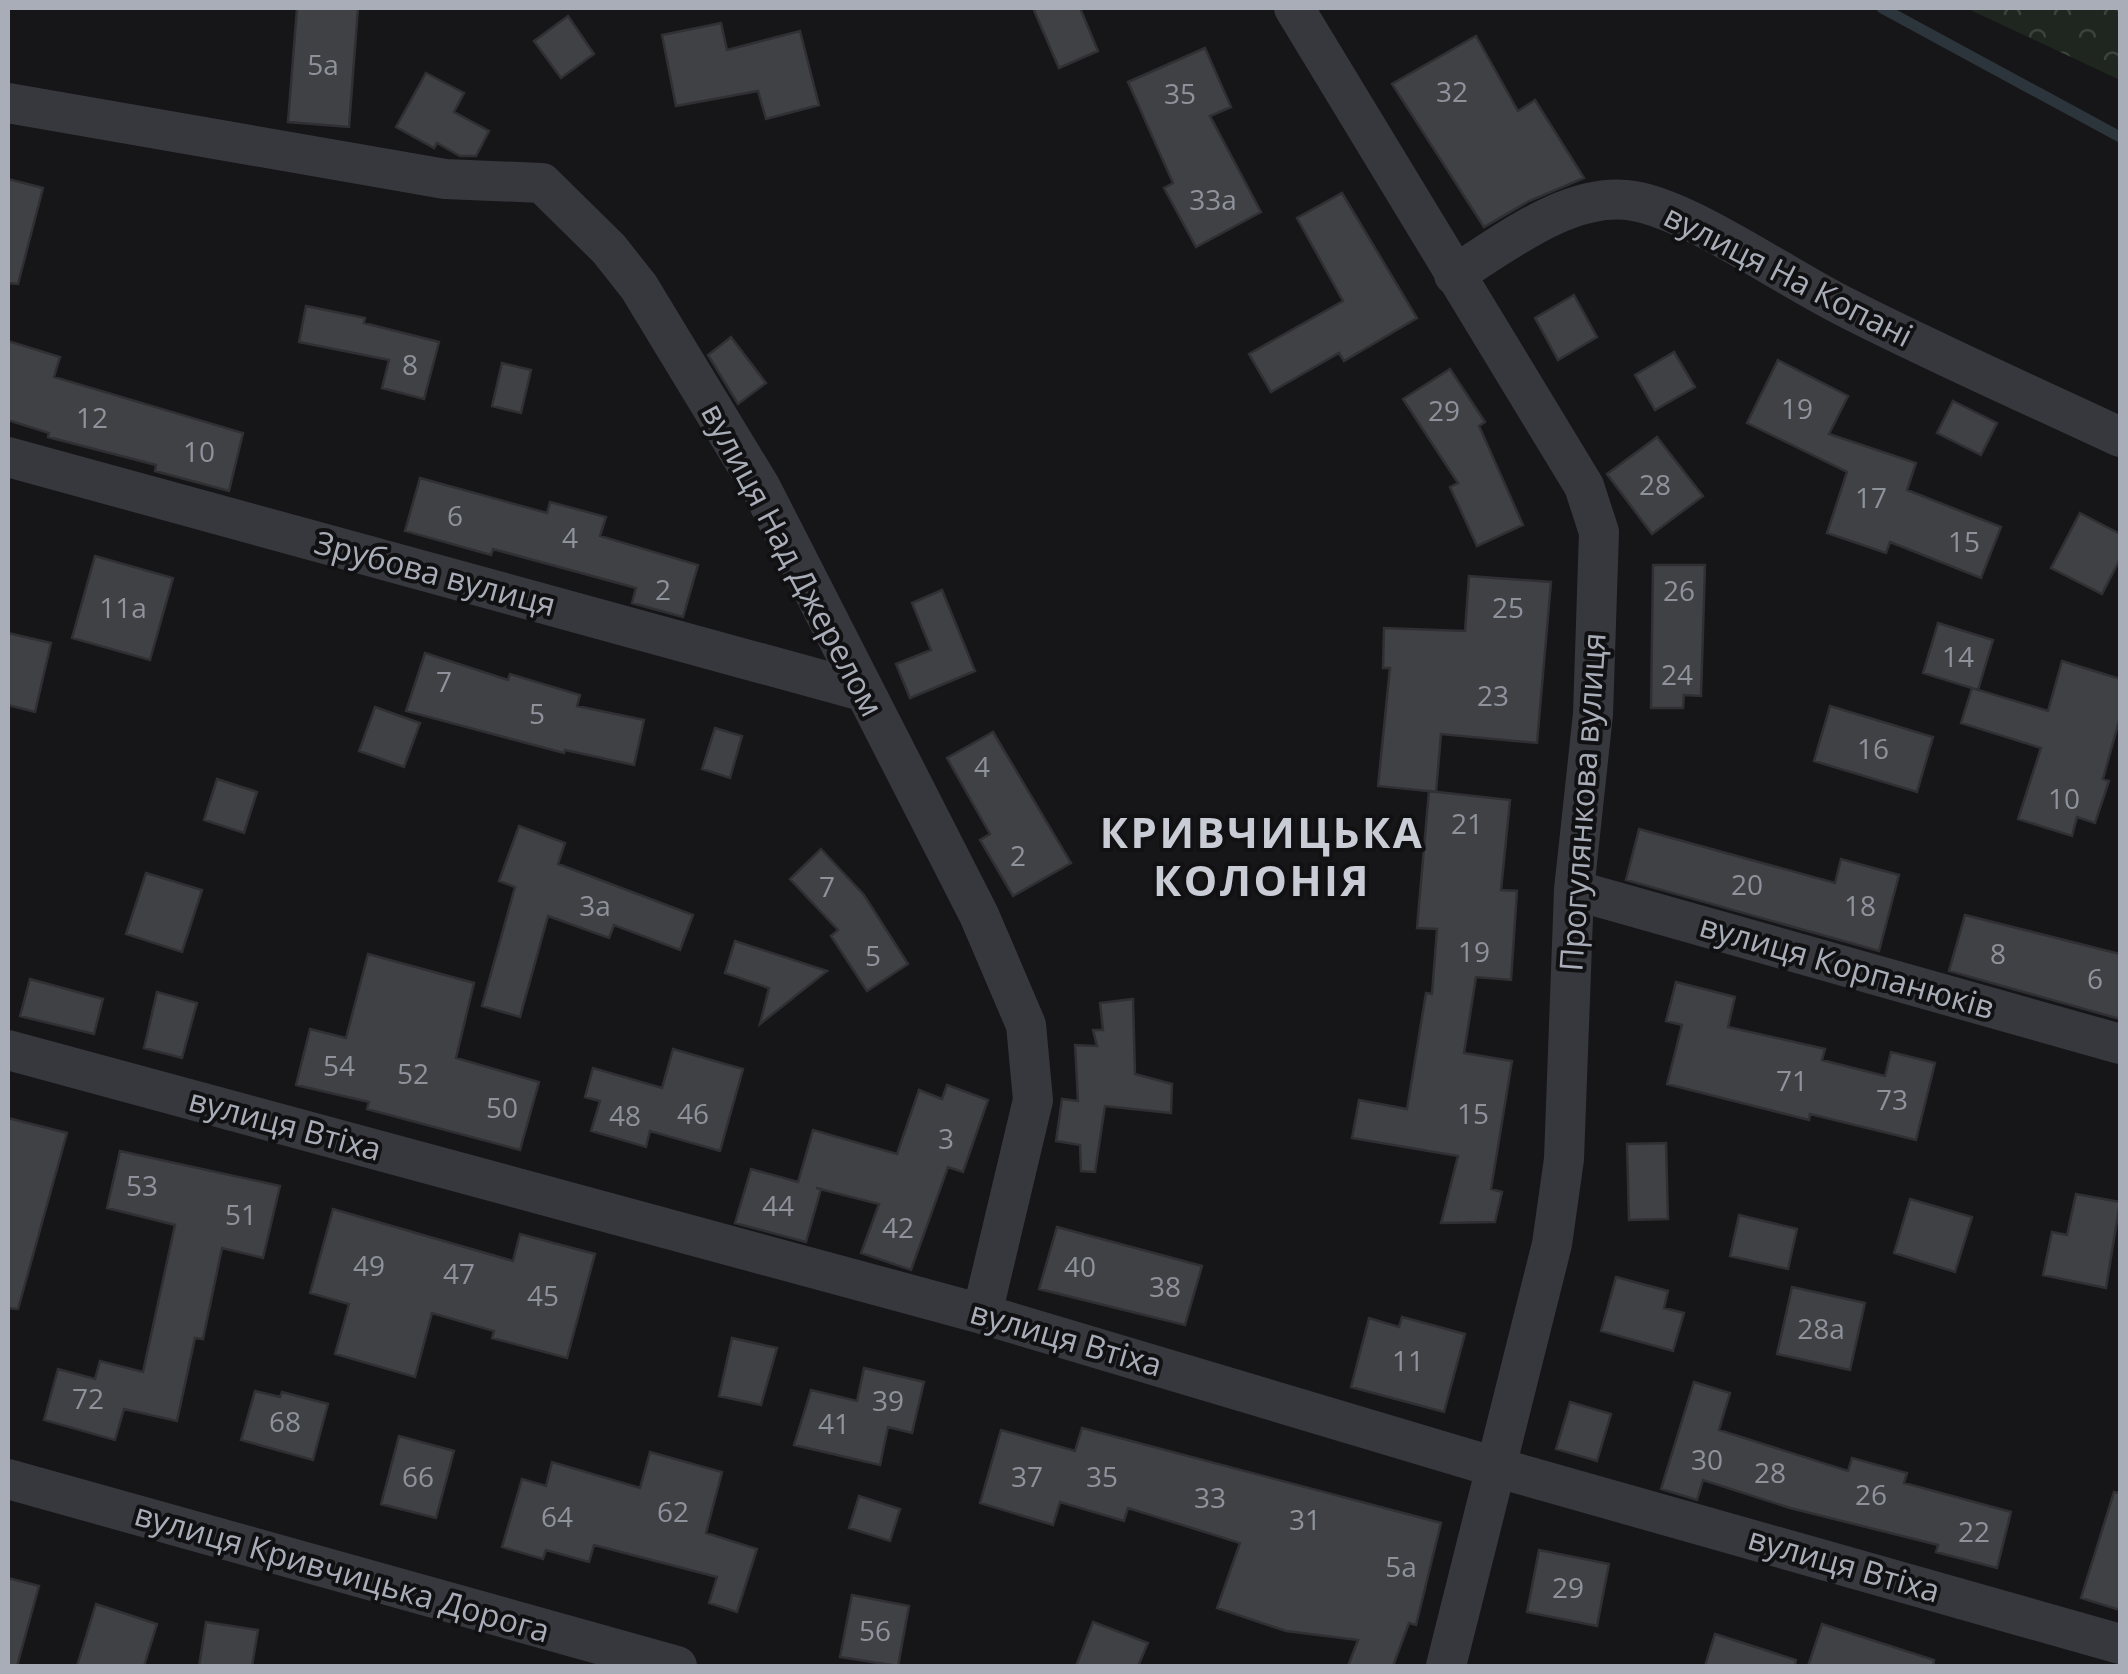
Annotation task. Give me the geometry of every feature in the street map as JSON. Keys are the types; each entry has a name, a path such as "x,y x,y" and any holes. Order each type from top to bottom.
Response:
{"street":[{"name":"Прогулянкова вулиця","path":"1294,8 1584,486 1599,532 1593,714 1574,890 1564,1159 1552,1244 1446,1666"},
{"name":"вулиця Над Джерелом","path":"8,102 445,180 542,183 609,249 639,288 761,488 979,915 1026,1025 1033,1100 982,1314"},
{"name":"вулиця На Копані","path":"1454,275 1520,234 1564,213 1604,201 1635,201 1686,221 1843,307 2120,437"},
{"name":"Зрубова вулиця","path":"8,456 862,690"},
{"name":"вулиця Корпанюків","path":"1574,890 2120,1044"},
{"name":"вулиця Втіха","path":"8,1050 982,1314 1495,1466 2120,1644"},
{"name":"вулиця Кривчицька Дорога","path":"8,1478 677,1666"}],"green space":[{"path":"1966,8 2120,8 2120,80"}],"building":[{"path":"297,8 358,8 349,127 288,122"},
{"path":"1033,8 1080,8 1098,51 1059,68"},
{"path":"568,16 594,54 561,78 534,41"},
{"path":"721,23 727,50 800,31 819,105 766,119 758,91 676,106 662,35"},
{"path":"1476,36 1518,111 1535,100 1584,178 1529,201 1484,227 1392,84"},
{"path":"1205,48 1231,107 1210,116 1261,212 1196,247 1164,188 1173,183 1128,82"},
{"path":"426,73 464,93 454,112 489,131 476,156 460,156 437,143 434,148 396,127"},
{"path":"8,179 43,188 18,284 8,283"},
{"path":"1342,193 1417,318 1344,361 1339,353 1271,392 1249,354 1343,301 1297,218"},
{"path":"1574,295 1597,337 1558,360 1535,318"},
{"path":"306,306 365,318 364,323 439,342 424,399 382,388 389,360 299,342"},
{"path":"731,337 766,383 738,404 708,355"},
{"path":"8,341 60,357 54,377 243,433 229,491 155,471 156,465 48,437 49,433 8,420"},
{"path":"1674,352 1695,387 1655,410 1635,375"},
{"path":"1778,360 1848,396 1829,434 1916,463 1907,490 2001,527 1981,578 1890,542 1886,553 1827,533 1847,472 1747,423"},
{"path":"502,363 531,370 521,413 492,406"},
{"path":"1450,369 1485,422 1479,426 1523,525 1477,546 1450,487 1458,483 1403,399"},
{"path":"1953,401 1997,423 1981,455 1937,433"},
{"path":"1657,437 1703,496 1652,534 1607,474"},
{"path":"420,478 547,513 550,502 606,517 600,536 698,565 683,617 632,603 636,588 493,549 491,555 405,531"},
{"path":"2080,513 2120,534 2120,559 2102,594 2051,568"},
{"path":"95,556 173,578 150,660 72,638"},
{"path":"1653,565 1705,565 1701,696 1684,695 1683,708 1651,708"},
{"path":"1469,576 1551,582 1537,743 1441,734 1436,792 1378,786 1390,668 1383,668 1384,628 1465,631"},
{"path":"942,590 975,671 910,698 896,664 931,650 912,603"},
{"path":"1938,623 1993,640 1978,690 1923,673"},
{"path":"8,633 51,643 35,712 8,705"},
{"path":"425,653 508,680 510,674 580,695 577,706 644,720 634,765 565,750 564,753 406,711"},
{"path":"2062,661 2120,679 2120,717 2103,779 2109,781 2095,823 2077,817 2072,836 2018,819 2041,748 1961,723 1972,688 2048,711"},
{"path":"1830,706 1933,737 1917,792 1814,761"},
{"path":"375,707 420,723 404,767 359,751"},
{"path":"715,728 742,736 730,778 702,769"},
{"path":"993,732 1071,863 1013,896 980,840 990,834 947,758"},
{"path":"217,779 257,792 244,833 204,820"},
{"path":"1429,791 1510,800 1501,890 1517,891 1511,980 1476,977 1464,1053 1512,1061 1491,1189 1502,1192 1495,1222 1441,1223 1458,1156 1352,1138 1359,1100 1407,1109 1426,993 1432,994 1437,929 1417,928"},
{"path":"519,826 565,843 558,864 693,915 680,950 614,925 609,938 548,916 520,1017 482,1006 515,887 499,881"},
{"path":"1639,829 1835,883 1841,859 1899,875 1879,951 1626,880"},
{"path":"821,849 864,895 908,964 867,991 831,936 838,930 790,879"},
{"path":"146,873 202,890 182,952 126,934"},
{"path":"1965,915 2120,954 2120,1019 1949,971"},
{"path":"735,941 827,971 760,1024 769,988 725,973"},
{"path":"368,954 474,983 456,1058 539,1082 520,1150 367,1109 369,1102 296,1085 310,1029 346,1038"},
{"path":"30,979 103,999 94,1034 20,1016"},
{"path":"1676,982 1735,997 1728,1027 1825,1049 1822,1060 1885,1076 1891,1052 1935,1063 1916,1140 1810,1114 1809,1120 1667,1084 1682,1025 1666,1021"},
{"path":"157,992 197,1003 182,1058 144,1048"},
{"path":"1133,999 1135,1074 1172,1084 1171,1113 1105,1106 1095,1172 1081,1171 1080,1145 1056,1141 1062,1099 1078,1101 1075,1045 1097,1046 1093,1030 1103,1030 1100,1003"},
{"path":"673,1049 743,1069 720,1151 650,1131 646,1147 591,1131 600,1101 585,1097 593,1068 662,1088"},
{"path":"947,1085 988,1100 963,1172 948,1167 911,1270 861,1253 879,1204 821,1189 806,1242 735,1223 751,1169 798,1182 813,1130 897,1154 919,1090 942,1099"},
{"path":"8,1118 67,1133 18,1309 8,1308"},
{"path":"1666,1143 1668,1219 1629,1220 1627,1144"},
{"path":"120,1151 280,1186 263,1258 222,1248 203,1339 195,1338 177,1421 124,1409 115,1440 44,1420 58,1369 95,1379 100,1361 143,1372 175,1225 107,1208"},
{"path":"2076,1194 2120,1202 2106,1288 2043,1275 2052,1232 2067,1235"},
{"path":"1910,1199 1972,1217 1955,1272 1894,1253"},
{"path":"333,1209 513,1261 520,1234 595,1254 567,1358 492,1338 494,1331 432,1313 415,1377 335,1354 349,1304 310,1293"},
{"path":"1739,1215 1797,1229 1788,1269 1730,1256"},
{"path":"1057,1227 1202,1266 1185,1325 1039,1289"},
{"path":"1616,1277 1668,1291 1664,1308 1684,1313 1673,1351 1601,1331"},
{"path":"1792,1287 1865,1303 1850,1370 1777,1354"},
{"path":"1402,1317 1465,1334 1444,1412 1351,1387 1369,1318 1399,1327"},
{"path":"732,1338 777,1348 761,1405 719,1396"},
{"path":"864,1368 924,1382 912,1433 888,1427 880,1465 794,1445 811,1390 857,1401"},
{"path":"1694,1382 1730,1393 1719,1430 1848,1471 1852,1458 1907,1473 1904,1483 2011,1512 1997,1568 1936,1552 1938,1545 1790,1508 1703,1480 1697,1500 1661,1489"},
{"path":"255,1391 280,1397 282,1392 328,1404 313,1460 241,1440"},
{"path":"1570,1402 1611,1414 1597,1461 1556,1449"},
{"path":"1082,1428 1441,1523 1416,1625 1409,1623 1393,1666 1348,1666 1358,1640 1286,1631 1217,1608 1240,1543 1128,1508 1124,1521 1060,1502 1053,1525 980,1503 1001,1430 1075,1451"},
{"path":"399,1436 454,1451 436,1518 381,1504"},
{"path":"650,1452 722,1472 706,1533 757,1549 737,1612 709,1603 717,1577 594,1545 589,1562 546,1550 543,1559 502,1547 522,1479 546,1486 552,1462 640,1488"},
{"path":"2114,1492 2120,1493 2120,1610 2081,1598"},
{"path":"859,1496 900,1509 890,1541 849,1528"},
{"path":"1539,1550 1609,1564 1597,1626 1527,1612"},
{"path":"8,1578 39,1586 17,1666 8,1665"},
{"path":"852,1595 909,1606 898,1666 840,1657"},
{"path":"96,1604 157,1624 144,1666 77,1666"},
{"path":"206,1622 258,1630 252,1666 199,1666"},
{"path":"1093,1622 1148,1643 1138,1666 1076,1666"},
{"path":"1822,1624 1934,1660 1933,1666 1808,1666"},
{"path":"1715,1634 1796,1660 1795,1666 1705,1666"}],"waterway":[{"path":"1882,8 2120,137"}],"district":[{"name":"КРИВЧИЦЬКА КОЛОНІЯ","path":"1262,857"}]}
